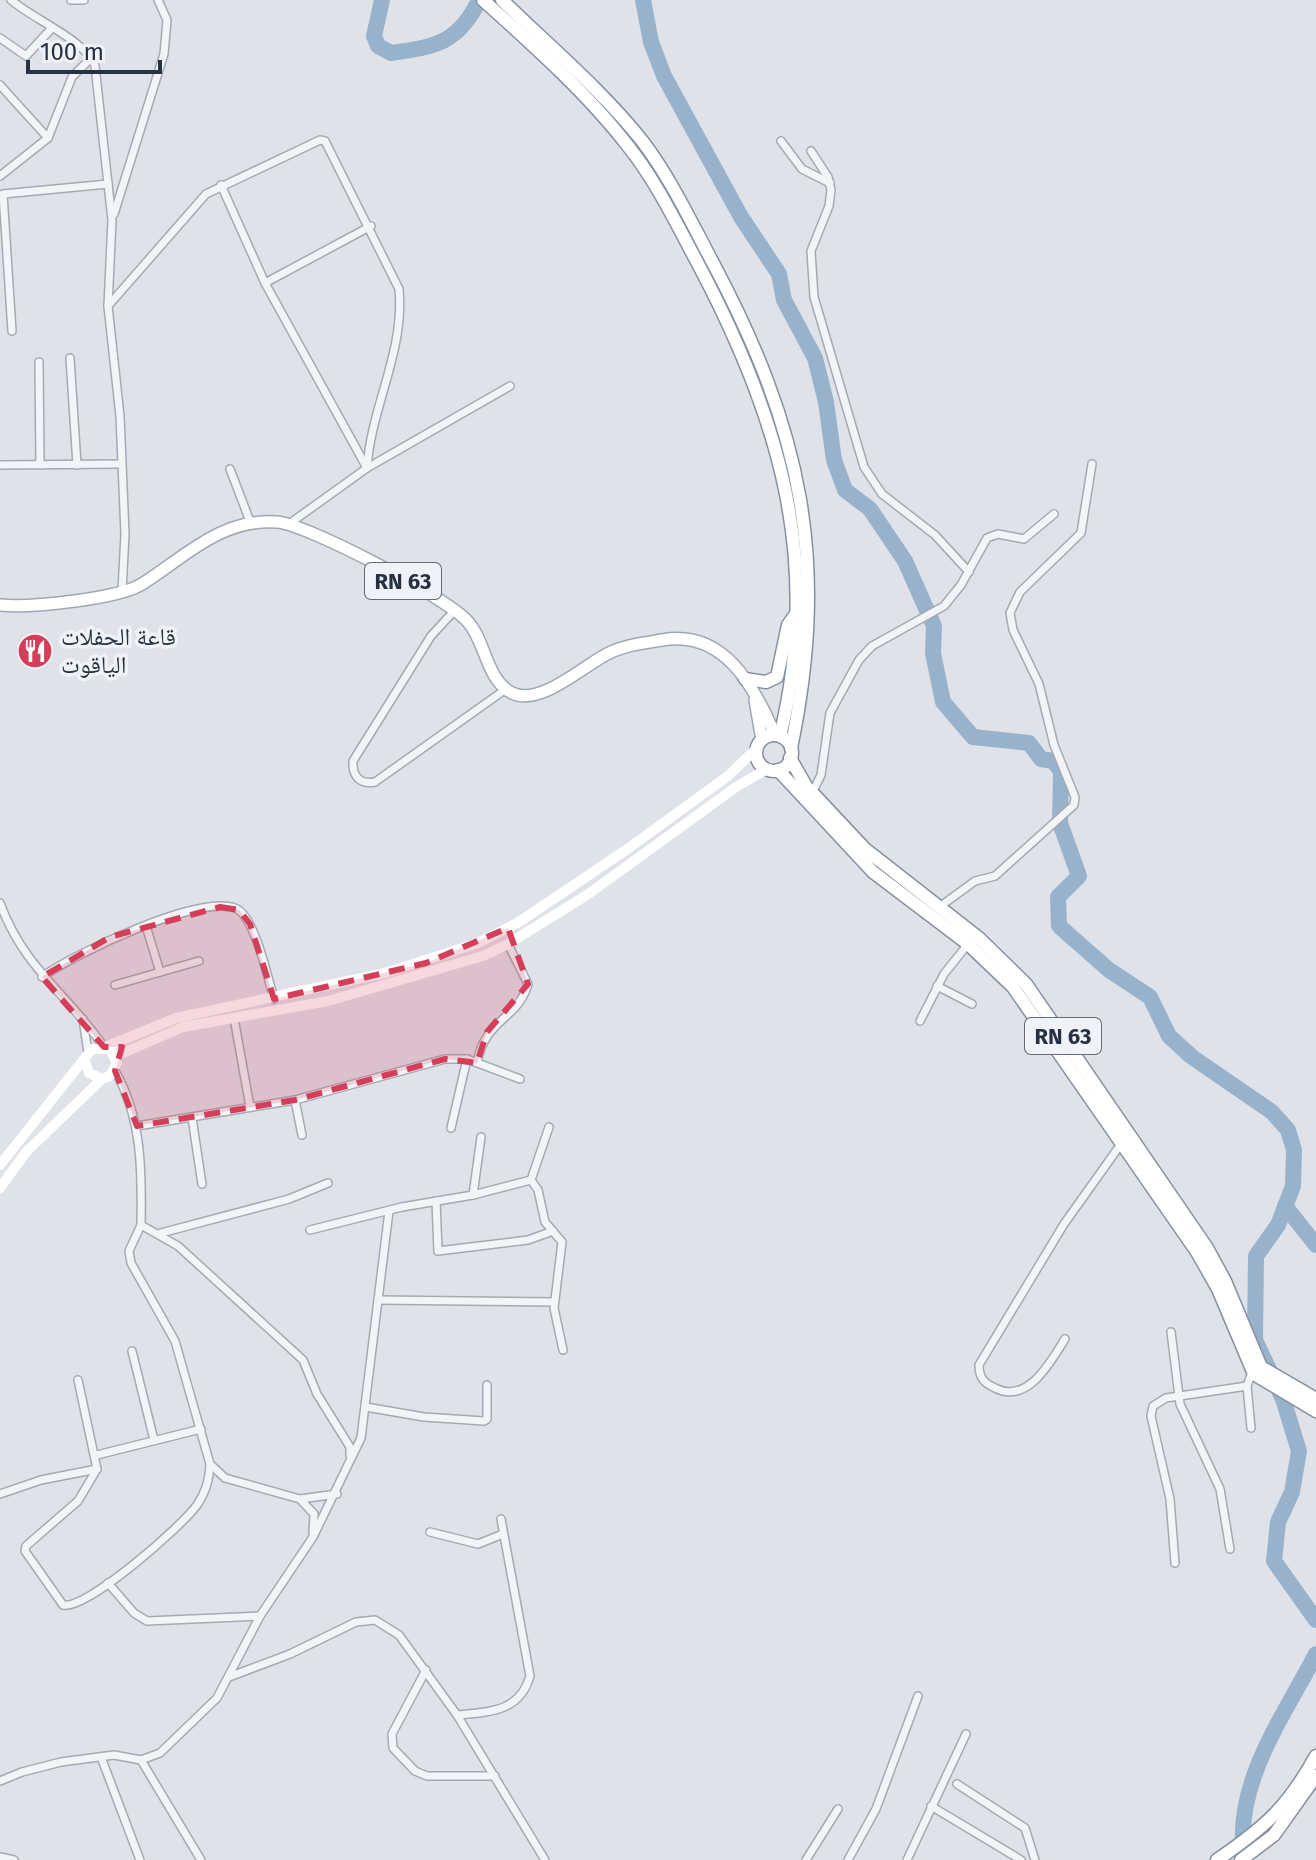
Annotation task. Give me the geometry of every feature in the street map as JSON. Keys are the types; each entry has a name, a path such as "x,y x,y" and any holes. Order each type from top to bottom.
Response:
{"highway":[{"path":"492,3 630,147 655,183 745,358 772,432 791,512 798,611 792,674 777,736"},
{"path":"492,3 628,125 652,155 712,262 765,370 796,469 807,536 806,647 790,753 773,770"},
{"path":"748,684 777,677 788,625 798,611"},
{"path":"777,736 790,753"},
{"path":"777,736 759,744 758,761 773,770 873,872 968,944"},
{"name":"RN 63","path":"790,753 812,793 865,849 1004,961 1052,1020 1207,1248 1225,1281 1259,1374"},
{"name":"RN 63","path":"968,944 1032,1012 1212,1278 1259,1374"},
{"path":"1259,1374 1292,1392 1316,1411"},
{"path":"1292,1392 1316,1399"},
{"path":"1241,1860 1284,1805 1316,1756"},
{"path":"1218,1859 1253,1844 1284,1823 1316,1776"}],"main road":[{"name":"RN 63","path":"0,605 48,604 122,591 141,585 202,541 251,524 289,524 355,554 455,610 476,633 500,684 506,689"},
{"path":"506,689 514,694 530,695 551,688 619,649 675,638 698,640 716,648 748,684 777,736"},
{"path":"0,1165 86,1058 104,1047 176,1018 274,999 426,963 508,928 728,776 759,744 748,684"},
{"path":"116,1056 183,1027 388,986 458,965 512,942 773,770"},
{"path":"508,928 512,942"},
{"path":"104,1047 116,1056"},
{"path":"0,1188 26,1152 102,1079 115,1071 116,1056"},
{"path":"86,1058 89,1073 102,1079"}],"street":[{"path":"11,0 51,29 78,43 92,57 112,220 108,306 125,534 122,591"},
{"path":"71,0 84,0"},
{"path":"112,220 164,54 167,20 158,0"},
{"path":"0,38 26,56 51,29"},
{"path":"0,176 48,138 72,77 92,57"},
{"path":"0,85 48,138"},
{"path":"108,306 196,204 221,185 323,140 371,226 399,289 401,309 390,366 369,439 367,468"},
{"path":"781,141 802,169 830,183"},
{"path":"811,151 830,183 829,206 813,242 810,267 817,313 841,381 859,454 878,489 935,535 969,572"},
{"path":"12,331 1,194 108,184"},
{"path":"221,185 265,283 367,468"},
{"path":"265,283 371,226"},
{"path":"70,358 77,465"},
{"path":"39,362 40,465"},
{"path":"289,524 367,468 510,386"},
{"path":"0,465 121,464"},
{"path":"938,908 975,881 995,876 1074,805 1075,797 1054,745 1039,684 1013,630 1010,613 1016,596 1081,533 1092,464"},
{"path":"230,469 251,524"},
{"path":"812,793 821,775 827,722 842,687 867,650 944,606 969,572 989,536 1024,539 1054,514"},
{"path":"455,610 431,636 353,761 352,771 357,779 366,784 375,782 506,689"},
{"path":"0,903 22,952 42,977 83,1017 104,1047"},
{"path":"42,977 110,937 220,907 239,910 250,924 274,999"},
{"path":"146,926 160,972"},
{"path":"477,1063 481,1042 522,999 528,984 512,942"},
{"path":"920,1021 937,986 968,944"},
{"path":"115,985 199,961"},
{"path":"937,986 972,1004"},
{"path":"83,1017 86,1058"},
{"path":"234,1018 250,1107"},
{"path":"137,1126 295,1100 445,1059 467,1059 520,1079"},
{"path":"451,1128 467,1059"},
{"path":"78,1380 97,1455 97,1469 78,1501 26,1546 25,1551 63,1605 76,1604 108,1583 188,1517 204,1492 210,1464 175,1341 131,1263 129,1251 141,1225 137,1126 126,1090 115,1071"},
{"path":"295,1100 302,1135"},
{"path":"192,1118 202,1184"},
{"path":"531,1180 549,1127"},
{"path":"473,1195 481,1137"},
{"path":"1065,1339 1043,1371 1022,1389 1003,1392 986,1384 980,1375 979,1365 1064,1224 1121,1144"},
{"path":"310,1230 531,1180"},
{"path":"531,1180 538,1190 545,1222 562,1242 554,1302 563,1350"},
{"path":"161,1233 289,1199 328,1183"},
{"path":"436,1201 438,1251 541,1238 553,1231"},
{"path":"0,1781 35,1768 101,1757 141,1760 160,1753 217,1698 260,1616 313,1537 337,1494 350,1456 361,1438 389,1211"},
{"path":"141,1225 161,1233 264,1321 303,1360 317,1394 350,1447 350,1456"},
{"path":"378,1300 554,1302"},
{"path":"1171,1332 1182,1412 1220,1489 1230,1549"},
{"path":"132,1351 154,1440"},
{"path":"1175,1563 1169,1491 1151,1416 1156,1402 1247,1386 1259,1374"},
{"path":"366,1407 439,1419 484,1421 487,1419 487,1385"},
{"path":"1247,1386 1251,1428"},
{"path":"97,1455 201,1429"},
{"path":"210,1464 225,1478 300,1499 337,1494"},
{"path":"0,1494 41,1480 97,1469"},
{"path":"300,1499 314,1514 313,1537"},
{"path":"457,1715 510,1706 527,1687 530,1676 501,1519"},
{"path":"430,1532 478,1544 503,1534"},
{"path":"108,1583 134,1613 147,1621 260,1616"},
{"path":"229,1677 366,1619 392,1628 457,1715 545,1860"},
{"path":"426,1670 392,1734 393,1748 415,1771 427,1776 495,1776"},
{"path":"848,1860 876,1809 918,1696"},
{"path":"907,1860 966,1734"},
{"path":"101,1757 140,1860"},
{"path":"141,1760 201,1860"},
{"path":"957,1784 1025,1828 1035,1860"},
{"path":"931,1806 1021,1860"},
{"path":"806,1860 838,1809"},
{"path":"0,1857 14,1860"}],"highlighted area":[{"path":"220,907 239,910 250,924 274,999 426,963 508,928 528,984 487,1032 477,1063 445,1059 295,1100 137,1126 115,1071 122,1047 104,1047 42,977 110,937"}],"waterway":[{"path":"382,0 374,36 378,46 391,53 433,45 454,34 463,26 479,0"},
{"path":"643,0 651,42 664,76 741,217 779,274 784,300 815,358 826,402 834,460 845,490 870,509 905,561 934,626 933,653 943,702 973,737 1029,743 1041,759 1053,761 1061,771 1060,823 1079,876 1058,897 1059,926 1109,970 1150,997 1169,1036 1192,1057 1272,1112 1288,1130 1294,1150 1293,1186 1278,1225 1256,1256 1255,1340 1283,1399 1299,1451 1292,1492 1278,1522 1274,1561 1316,1620"},
{"path":"1285,1206 1316,1245"},
{"path":"1244,1854 1243,1827 1254,1775 1316,1654"}],"place":[{"name":"قاعة الحفلات الياقوت","path":"35,651"}]}
